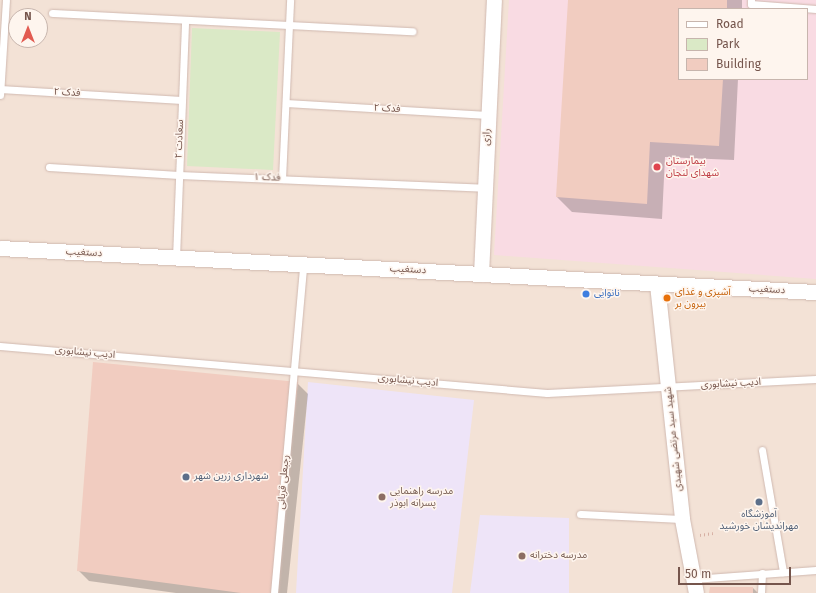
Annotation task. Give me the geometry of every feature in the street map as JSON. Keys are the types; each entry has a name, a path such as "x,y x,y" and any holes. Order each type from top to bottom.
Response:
{"street":[{"name":"رازی","path":"481,274 494,0"},
{"name":"دستغیب","path":"0,248 816,292"},
{"name":"شهید سید مرتضی شهیدی","path":"657,284 682,519 694,586"}],"lane":[{"path":"0,94 6,0"},
{"path":"282,179 290,0"},
{"path":"751,0 750,4 803,8"},
{"path":"52,13 413,31"},
{"name":"سعادت ۲","path":"176,258 185,20"},
{"name":"فدک ۲","path":"0,89 182,100"},
{"name":"فدک ۲","path":"286,103 488,115"},
{"name":"فدک ۱","path":"49,167 179,175 484,188"},
{"name":"رجبعلی قربانی","path":"274,593 303,265"},
{"name":"ادیب نیشابوری","path":"0,346 547,393 816,379"},
{"path":"762,450 783,572"},
{"path":"580,514 682,519"},
{"path":"694,586 762,573 816,570"},
{"path":"761,593 762,573"}],"shaded area":[{"path":"0,0 816,0 816,593 0,593"},
{"name":"بیمارستان شهدای لنجان","path":"509,0 816,0 816,279 494,255"},
{"name":"مدرسه راهنمایی پسرانه ابوذر","path":"308,382 474,400 452,593 296,593"},
{"name":"مدرسه دخترانه","path":"480,515 569,518 569,593 470,593"}],"green space":[{"path":"192,28 280,32 273,170 187,166"}],"building":[{"path":"568,0 727,0 727,8 678,8 678,80 723,80 719,146 650,142 647,204 556,197"},
{"name":"شهرداری زرین شهر","path":"93,362 298,382 275,593 241,593 77,571"},
{"path":"710,587 753,587 753,593 709,593"}],"place":[{"name":"بیمارستان شهدای لنجان","path":"657,167"},
{"name":"نانوایی","path":"586,294"},
{"name":"آشپزی و غذای بیرون بر","path":"667,298"},
{"name":"شهرداری زرین شهر","path":"186,477"},
{"name":"مدرسه راهنمایی پسرانه ابوذر","path":"382,497"},
{"name":"آموزشگاه مهراندیشان خورشید","path":"759,502"},
{"name":"مدرسه دخترانه","path":"522,556"}]}
